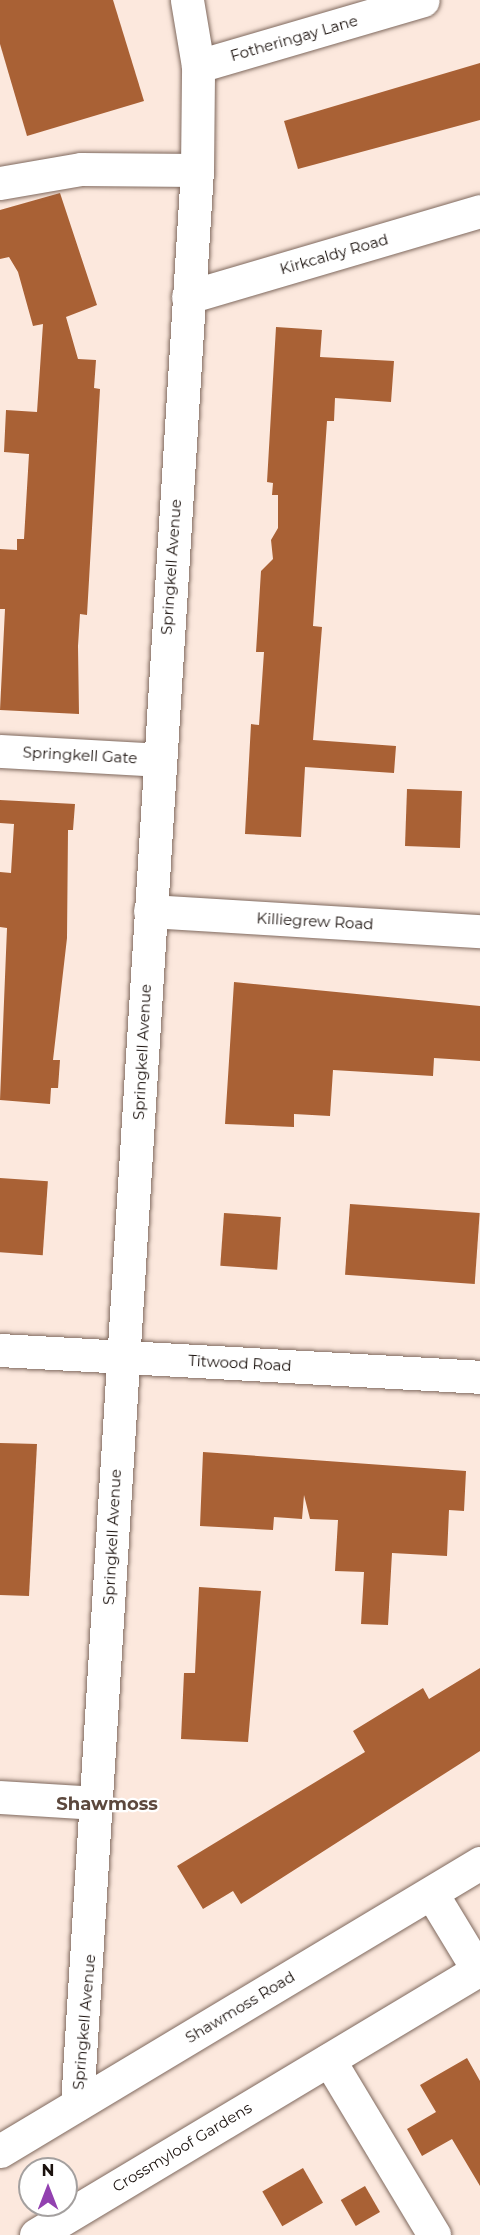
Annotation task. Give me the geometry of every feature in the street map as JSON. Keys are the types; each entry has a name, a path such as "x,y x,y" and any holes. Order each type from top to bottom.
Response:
{"street":[{"name":"Springkell Avenue","path":"77,2104 197,170 198,66 187,0"},
{"name":"Fotheringay Lane","path":"198,66 423,0"},
{"path":"0,183 81,169 197,170"},
{"name":"Kirkcaldy Road","path":"188,297 480,211"},
{"name":"Springkell Gate","path":"0,751 159,759"},
{"name":"Killiegrew Road","path":"150,911 480,932"},
{"name":"Titwood Road","path":"0,1350 480,1377"},
{"path":"0,1797 97,1803"},
{"name":"Shawmoss Road","path":"0,2151 480,1863"},
{"path":"432,1893 479,1970"},
{"name":"Crossmyloof Gardens","path":"36,2235 479,1970"},
{"path":"329,2060 434,2235"}],"building":[{"path":"0,0 113,0 144,101 27,136 0,44"},
{"path":"480,63 480,120 298,169 284,121"},
{"path":"60,193 97,305 66,317 78,359 96,360 94,388 100,389 87,615 80,614 79,714 0,710 5,609 0,609 0,549 17,550 17,539 24,539 29,454 4,452 6,410 37,412 43,324 33,326 18,272 9,257 0,259 0,210"},
{"path":"276,327 322,330 320,357 394,361 391,402 335,398 334,421 327,421 313,626 322,627 313,740 396,746 394,773 305,767 301,837 245,834 251,724 259,725 264,652 256,652 261,571 273,559 271,540 278,528 278,495 272,495 273,483 267,482"},
{"path":"407,789 462,791 460,848 405,846"},
{"path":"0,800 75,804 73,830 68,830 67,938 53,1060 60,1060 58,1088 51,1088 50,1104 0,1100 7,928 0,927 0,872 11,873 14,824 0,823"},
{"path":"234,982 480,1006 480,1061 434,1058 433,1076 333,1070 330,1116 294,1114 294,1127 225,1124"},
{"path":"0,1178 48,1181 43,1255 0,1252"},
{"path":"350,1204 480,1213 475,1284 345,1275"},
{"path":"224,1213 281,1217 277,1270 220,1266"},
{"path":"0,1443 37,1444 29,1596 0,1595"},
{"path":"203,1452 466,1471 464,1511 449,1510 447,1556 392,1553 388,1625 361,1624 364,1572 335,1571 338,1520 310,1519 304,1495 302,1519 274,1517 273,1530 200,1526"},
{"path":"199,1587 261,1591 248,1742 181,1739 184,1673 195,1673"},
{"path":"480,1668 480,1751 241,1904 233,1891 203,1909 177,1866 365,1752 353,1731 423,1688 429,1699"},
{"path":"467,2058 480,2081 480,2186 452,2139 422,2156 407,2129 436,2112 420,2085"},
{"path":"303,2168 323,2203 282,2226 262,2192"},
{"path":"365,2186 380,2212 356,2226 341,2200"}],"district":[{"name":"Shawmoss","path":"107,1804"}]}
